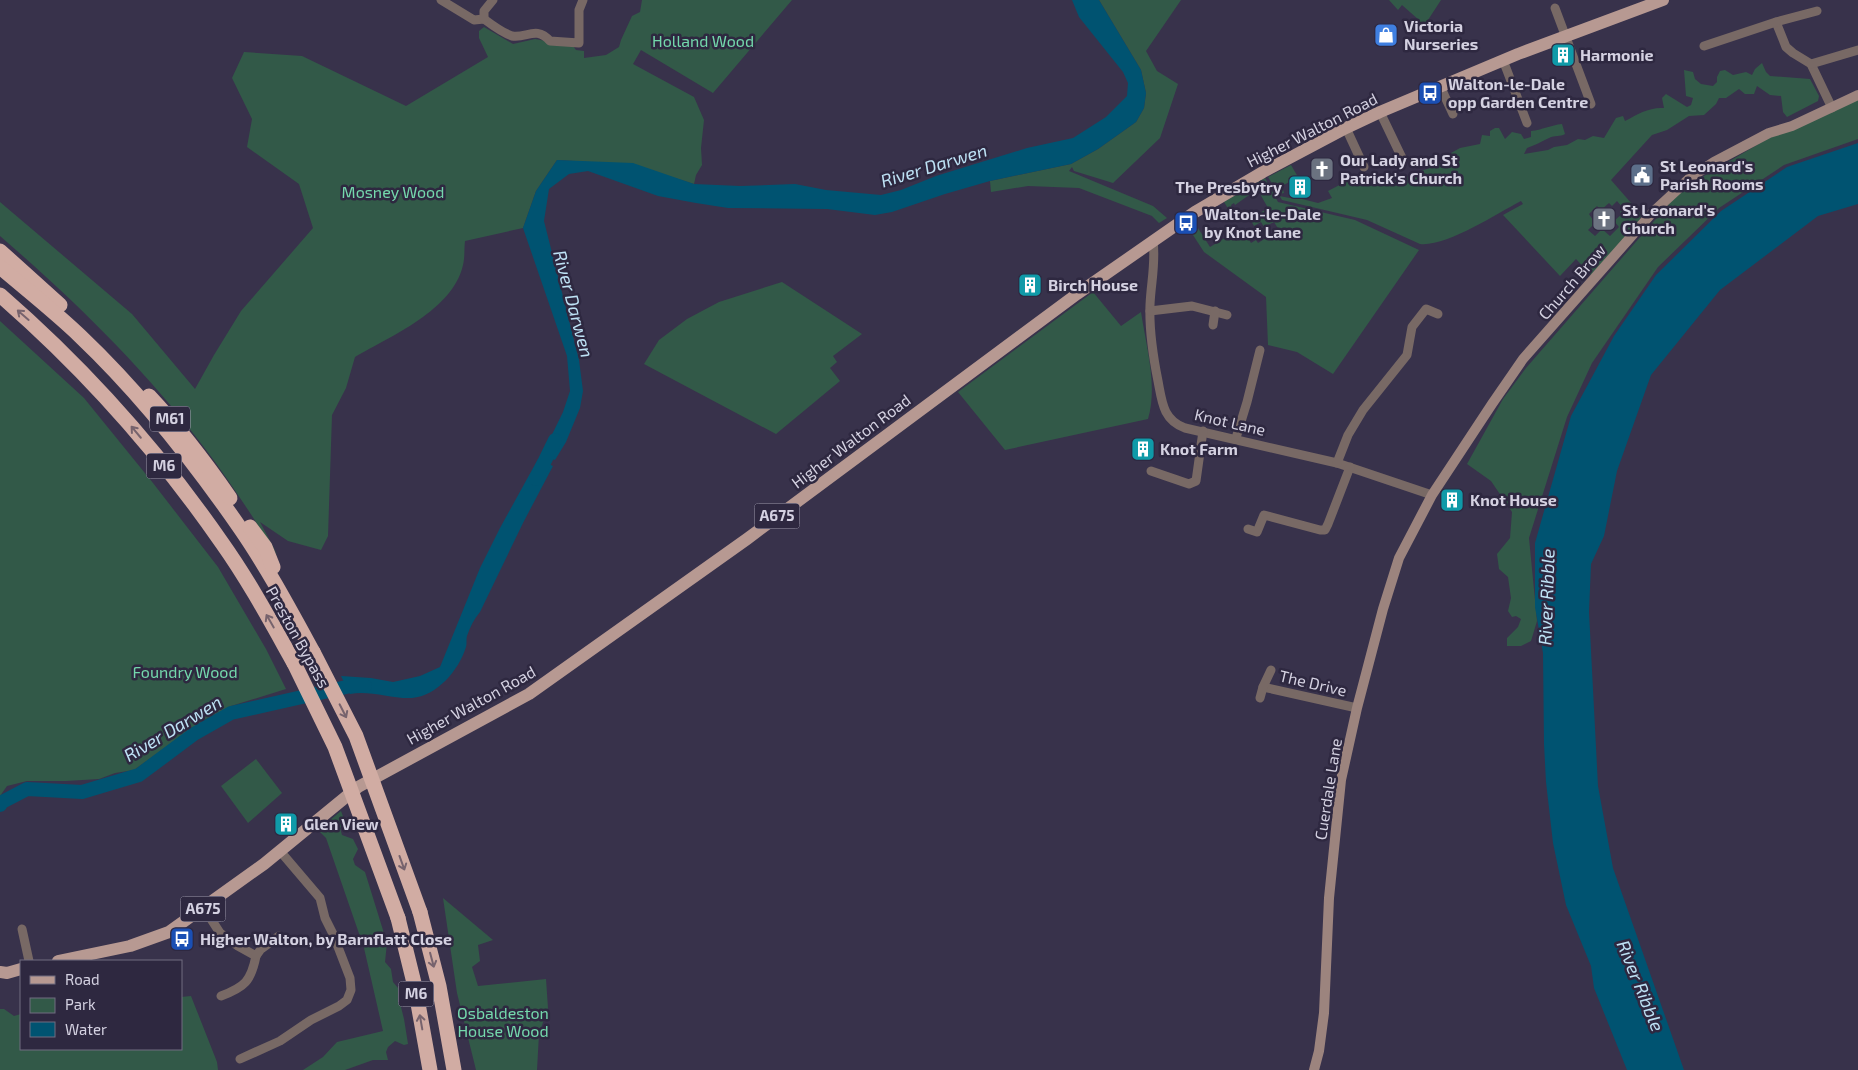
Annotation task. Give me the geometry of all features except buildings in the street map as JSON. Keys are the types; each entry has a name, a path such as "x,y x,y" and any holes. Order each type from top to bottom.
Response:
{"highway":[{"name":"M61","path":"0,251 83,326 170,420 204,462 265,547 296,622"},
{"name":"M6","path":"0,266 80,336 117,374 174,440 240,528 296,622"},
{"name":"Preston Bypass","path":"0,296 34,325 115,407 164,465 222,543 257,598 294,663 335,746 398,918 415,987 430,1070"},
{"name":"Preston Bypass","path":"296,622 356,736 420,912 439,986 454,1070"}],"main road":[{"name":"Higher Walton Road","path":"62,960 149,940 169,932 280,851 358,787 529,694 747,538 1077,294 1195,212 1346,128 1380,112 1503,60 1663,0"},
{"name":"Church Brow","path":"1432,495 1523,359 1652,213 1691,177 1714,162 1769,133 1792,126 1858,95"},
{"name":"Cuerdale Lane","path":"1314,1070 1319,1051 1324,1013 1329,898 1340,780 1382,609 1399,558 1432,495"},
{"path":"0,972 20,969"}],"street":[{"path":"440,0 474,20 484,20 513,36 532,32 548,38 550,41 579,43 579,10 584,0"},
{"path":"484,20 484,11 493,0"},
{"path":"1555,8 1591,104"},
{"path":"1704,46 1776,22 1817,11"},
{"path":"1776,22 1786,47 1811,64 1832,108"},
{"path":"1811,64 1858,50"},
{"path":"1503,60 1527,123"},
{"path":"1440,86 1453,114"},
{"path":"1380,112 1404,160"},
{"path":"1346,128 1364,167"},
{"name":"Knot Lane","path":"1153,240 1155,258 1150,331 1163,409 1175,424 1185,428 1236,438 1337,463 1432,495"},
{"path":"1150,311 1192,306 1227,315"},
{"path":"1337,463 1348,435 1362,410 1407,355 1412,327 1426,310 1438,314"},
{"path":"1212,325 1215,311"},
{"path":"1236,438 1260,350"},
{"path":"1151,470 1189,484 1196,481 1203,431"},
{"path":"1248,529 1257,532 1264,515 1325,530 1350,467"},
{"path":"1260,698 1271,670"},
{"name":"The Drive","path":"1263,687 1357,708"},
{"path":"240,1059 280,1041 311,1020 339,1006 347,1000 351,990 350,978 333,934 324,918 320,898 280,851"},
{"path":"204,908 220,933 256,956"},
{"path":"22,929 29,960"},
{"path":"221,996 235,991 246,983 253,970 256,956 261,949 279,936"}],"green space":[{"name":"Mosney Wood","path":"642,0 792,0 713,93 641,50 633,64 694,97 704,120 701,148 702,165 696,175 694,184 661,174 627,167 557,160 536,191 523,228 465,241 463,265 457,281 447,295 419,320 355,357 346,388 332,415 328,536 321,550 288,541 260,522 278,556 213,459 157,389 81,310 0,236 0,202 132,314 195,389 241,311 313,228 299,184 247,147 252,119 232,78 244,52 302,56 406,106 488,57 479,38 479,31 484,27 513,44 535,39 573,46 576,50 584,51 584,58 606,55 619,47 632,16 640,12"},
{"path":"1099,0 1181,0 1146,51 1157,71 1178,84 1160,138 1113,183 1074,171 1072,167 1069,171 1153,206 1167,218 1159,223 1152,216 1079,188 1028,186 991,192 990,181 1071,164 1098,149 1136,122 1144,108 1146,93 1141,70"},
{"path":"1389,0 1441,0 1428,20 1430,24 1426,30 1418,25 1420,23 1419,20 1402,5 1398,10"},
{"path":"1762,63 1770,76 1810,79 1819,96 1818,101 1787,117 1783,112 1781,96 1770,95 1757,86 1754,94 1745,94 1739,89 1726,98 1719,98 1716,104 1704,115 1689,116 1667,130 1652,135 1611,180 1639,212 1641,215 1640,219 1592,276 1576,259 1560,276 1503,215 1523,204 1521,201 1457,235 1431,244 1420,244 1367,220 1282,200 1280,196 1290,198 1296,194 1298,198 1318,203 1332,198 1328,191 1351,179 1368,175 1372,183 1382,186 1453,159 1451,153 1460,148 1480,144 1482,135 1490,136 1490,131 1495,128 1499,128 1505,139 1512,132 1521,134 1524,139 1531,137 1531,131 1562,124 1565,134 1551,137 1527,148 1524,154 1548,150 1567,145 1578,139 1585,140 1593,136 1604,138 1616,118 1623,116 1625,121 1648,110 1664,108 1662,98 1666,94 1687,107 1691,105 1693,98 1686,96 1684,70 1693,72 1695,79 1701,84 1713,86 1717,82 1720,71 1725,70 1733,75 1746,72 1752,75 1755,69","holes":["1617,201 1623,208 1620,212 1622,214 1614,221 1619,227 1610,236 1602,229 1595,236 1588,230 1595,223 1589,214 1597,206 1601,210 1609,203 1612,206"]},
{"path":"1858,93 1858,139 1784,165 1719,208 1658,267 1592,363 1567,417 1529,538 1537,621 1531,641 1521,646 1507,646 1507,638 1518,627 1521,619 1516,616 1512,617 1508,611 1511,598 1508,577 1499,569 1497,554 1510,538 1512,512 1491,481 1467,464 1503,399 1526,368 1682,189 1774,135"},
{"path":"1291,165 1298,177 1282,186 1284,193 1279,194 1268,177"},
{"path":"1265,178 1278,202 1355,220 1419,250 1333,374 1297,352 1268,345 1266,297 1204,252 1191,232 1198,228 1210,247 1240,229 1244,235 1246,234 1251,243 1256,240 1258,243 1279,230 1274,222 1264,227 1261,222 1254,226 1250,219 1268,208 1259,192 1253,195 1252,193 1235,205 1234,203 1229,210 1224,202"},
{"path":"782,282 862,334 833,356 837,362 830,368 840,381 776,434 644,364 659,340 687,319 719,302"},
{"path":"1093,292 1121,326 1141,312 1148,352 1152,393 1148,419 1005,450 958,392"},
{"name":"Foundry Wood","path":"0,321 84,398 153,483 218,567 266,649 286,689 231,706 202,721 134,770 115,773 99,779 27,781 7,786 0,796"},
{"path":"256,759 282,793 248,823 221,786"},
{"path":"341,811 345,822 340,828 342,835 353,839 358,849 353,859 355,865 365,872 387,943 385,962 391,969 393,982 398,988 408,1044 404,1045 395,1041 388,1047 386,1052 388,1060 373,1060 345,1070 303,1070 323,1057 337,1042 383,1031 364,948 326,838 318,830"},
{"name":"Osbaldeston House Wood","path":"443,898 493,940 478,945 480,961 472,967 478,986 546,979 548,1008 539,1034 537,1070 476,1070 457,993"},
{"path":"191,996 217,1062 218,1070 0,1070 0,1009 4,1009 14,1016 20,1014 20,1050 182,1050 182,997"}],"water":[{"name":"River Darwen","path":"1072,0 1099,0 1141,70 1146,93 1144,108 1136,122 1098,149 1071,164 990,181 892,212 875,215 827,209 728,208 658,196 588,171 569,174 549,189 544,221 579,360 583,391 580,408 566,442 555,460 542,455 563,412 570,391 567,356 523,228 536,191 557,160 633,163 694,184 740,186 795,184 826,190 881,195 1027,148 1073,138 1106,117 1127,96 1128,83 1123,72 1079,17"},
{"name":"River Ribble","path":"1858,143 1858,204 1818,216 1720,290 1651,375 1617,471 1604,536 1591,564 1589,612 1598,786 1613,868 1684,1070 1627,1070 1594,988 1591,966 1566,905 1553,843 1544,744 1543,653 1535,607 1535,543 1571,416 1614,336 1656,275 1721,211 1787,167"},
{"path":"538,459 553,466 480,612 471,626 463,656 452,673 430,692 412,698 365,693 350,694 341,676 393,682 420,676 440,667 480,568"}],"waterway":[{"name":"River Darwen","path":"536,479 555,440"},
{"name":"River Darwen","path":"0,805 2,802 27,789 82,792 139,775 194,734 231,713 355,685 365,686"}],"place":[{"name":"Victoria Nurseries","path":"1386,35"},
{"name":"Harmonie","path":"1563,55"},
{"name":"Walton-le-Dale opp Garden Centre","path":"1430,93"},
{"name":"Our Lady and St Patrick's Church","path":"1322,169"},
{"name":"St Leonard's Parish Rooms","path":"1642,175"},
{"name":"The Presbytry","path":"1300,187"},
{"name":"St Leonard's Church","path":"1604,219"},
{"name":"Walton-le-Dale by Knot Lane","path":"1186,223"},
{"name":"Birch House","path":"1030,285"},
{"name":"Knot Farm","path":"1143,449"},
{"name":"Knot House","path":"1452,500"},
{"name":"Glen View","path":"286,824"},
{"name":"Higher Walton, by Barnflatt Close","path":"182,939"}],"park label":[{"name":"Holland Wood","path":"703,41"}]}
